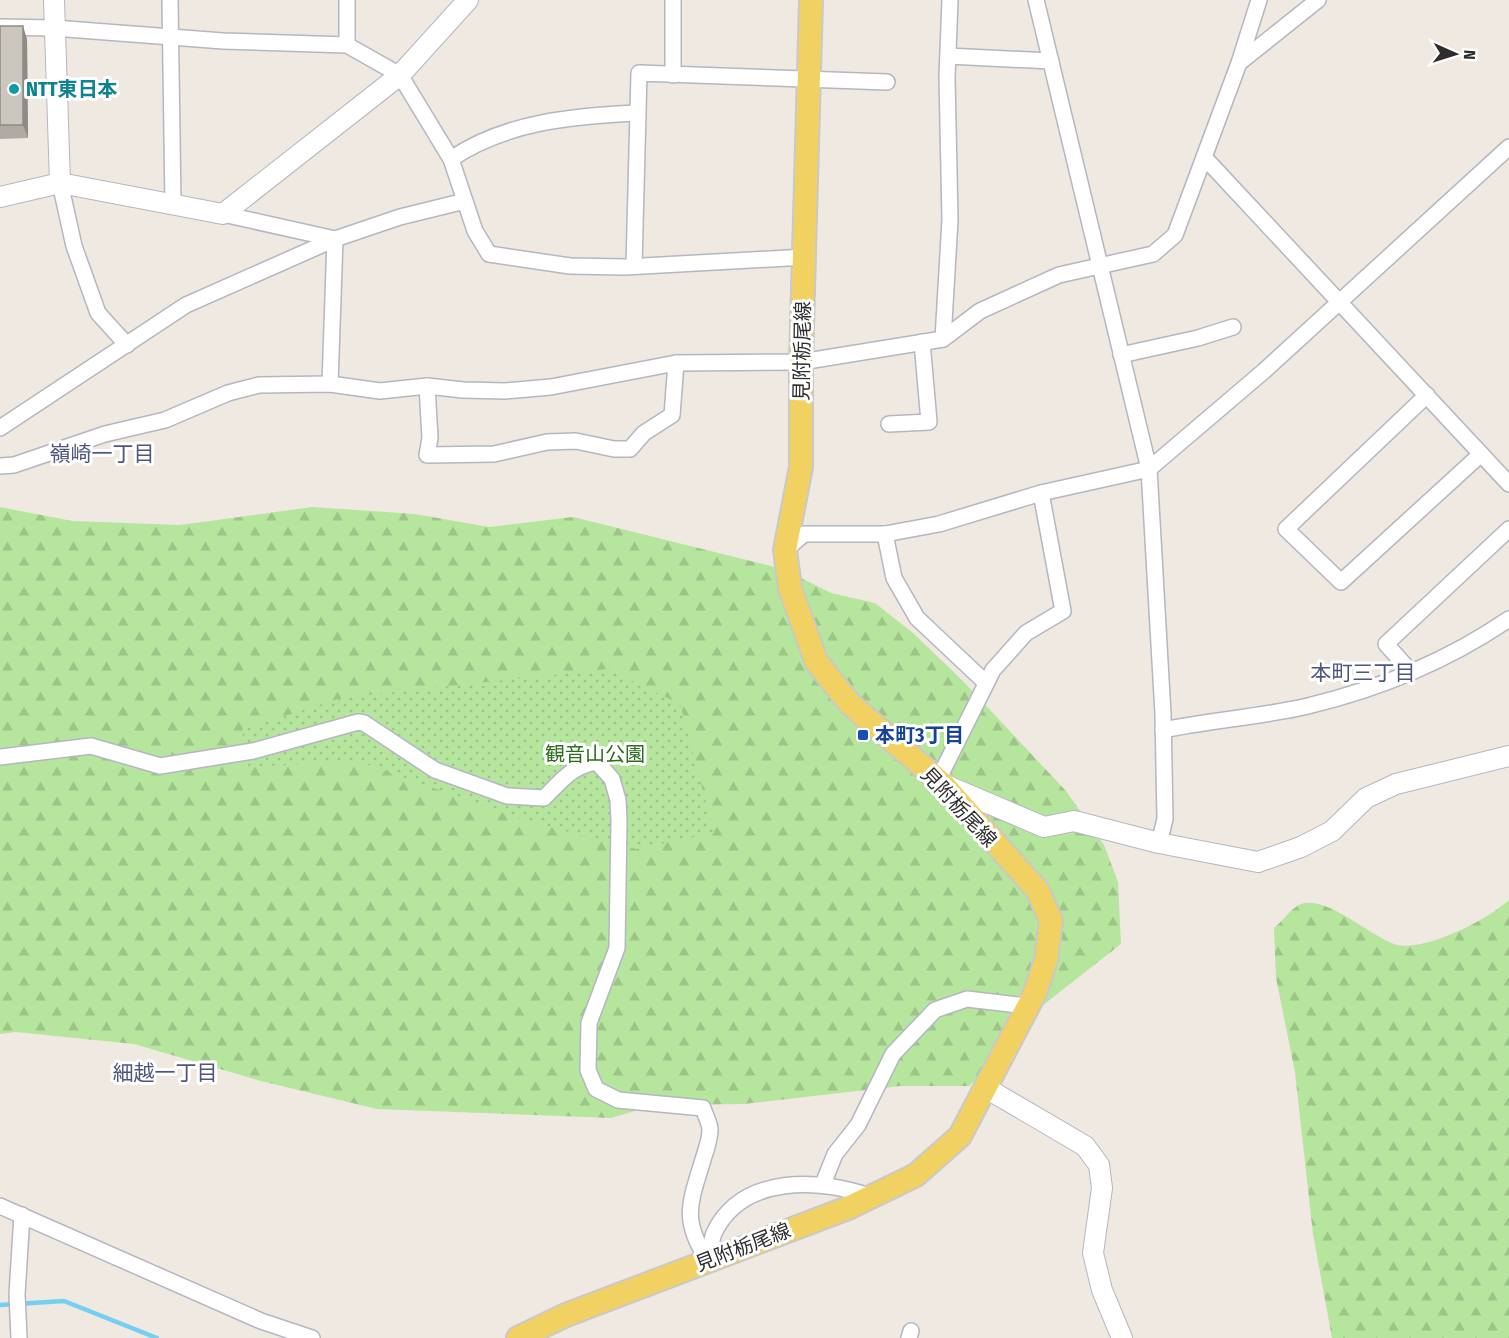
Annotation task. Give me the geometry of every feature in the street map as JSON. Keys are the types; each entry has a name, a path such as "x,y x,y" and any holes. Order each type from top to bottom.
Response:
{"main road":[{"name":"見附栃尾線","path":"518,1338 566,1315 872,1197 916,1175 960,1136 1034,995 1046,960 1051,921 1038,891 940,782 850,704 816,661 789,588 785,550 801,467 801,362 811,0"}],"street":[{"path":"54,0 60,183 74,246 98,313 127,345"},
{"path":"170,0 173,204"},
{"path":"347,0 347,45"},
{"path":"223,214 400,75 468,0"},
{"path":"673,0 673,75"},
{"path":"943,339 950,220 948,56 950,0"},
{"path":"1036,0 1080,191 1101,264 1149,469 1166,819 1159,843"},
{"path":"0,466 14,465 105,434 165,420 228,393 259,385 330,384 380,392 427,386 463,390 551,387 676,363 801,362 943,339 980,311 1059,275 1153,254 1175,235 1239,63 1259,0"},
{"path":"1239,63 1318,0"},
{"path":"0,27 54,28 172,38 347,45 400,75 451,159 475,231 489,254 570,266 634,266 805,257"},
{"path":"948,56 1051,61"},
{"path":"634,266 636,113 639,73 887,82"},
{"path":"451,159 465,150 539,122 576,116 636,113"},
{"path":"785,550 804,534 885,534 939,524 1041,493 1149,469 1264,371 1509,147"},
{"path":"1204,157 1509,483"},
{"path":"0,197 60,183 223,214 335,239"},
{"path":"0,428 186,305 335,239 400,217 465,201"},
{"path":"330,384 335,239"},
{"path":"1121,355 1198,338 1233,327"},
{"path":"889,424 929,422 922,342"},
{"path":"427,386 430,438 427,455 494,454 547,442 576,441 630,449 644,433 672,415 676,363"},
{"path":"1427,395 1286,528 1341,582 1481,454"},
{"path":"1041,493 1063,611 1026,633 993,670 940,782 1044,827 1074,821 1159,843 1258,862 1301,847 1332,831 1366,798 1396,784 1509,756"},
{"path":"1411,672 1386,644 1509,529"},
{"path":"885,534 894,578 917,618 986,683"},
{"path":"1163,730 1307,706 1391,681 1449,655 1509,619"},
{"path":"0,757 90,746 160,766 253,751 358,722 364,723 435,770 507,796 544,798 569,773 582,764 597,762 608,771 618,800 617,948 589,1023 588,1070 596,1089 618,1100 702,1108 710,1129 689,1206 689,1221 694,1240 708,1261"},
{"path":"823,1184 836,1154 858,1125 893,1054 935,1010 967,999 1027,1006"},
{"path":"986,1088 1085,1146 1099,1165 1102,1188 1093,1252 1102,1290 1122,1338"},
{"path":"708,1261 714,1234 729,1212 745,1200 763,1191 790,1185 823,1184 843,1186 872,1197"},
{"path":"0,1206 261,1321 312,1338"},
{"path":"19,1338 17,1294 22,1215"}],"green space":[{"path":"0,507 72,521 180,525 312,507 415,514 489,527 573,517 783,569 831,593 875,603 913,633 962,680 1066,791 1104,845 1118,882 1121,944 1038,1009 999,1061 969,1086 900,1086 744,1104 655,1105 611,1118 377,1109 261,1081 134,1044 16,1032 0,1034"},
{"name":"観音山公園","path":"607,669 680,704 714,833 636,849 529,822 357,761 248,767 242,730 341,698"},
{"path":"1509,900 1509,1338 1332,1338 1313,1234 1295,1072 1276,978 1274,928 1301,904 1312,903 1337,911 1387,941 1410,946 1440,939 1472,925"}],"building":[{"name":"NTT東日本","path":"0,26 23,26 23,125 0,125"}],"waterway":[{"path":"0,1305 64,1301 157,1338"}],"place":[{"name":"NTT東日本","path":"14,89"},
{"name":"本町3丁目","path":"863,735"}],"district":[{"name":"嶺崎一丁目","path":"102,454"},
{"name":"本町三丁目","path":"1363,673"},
{"name":"細越一丁目","path":"165,1073"}]}
